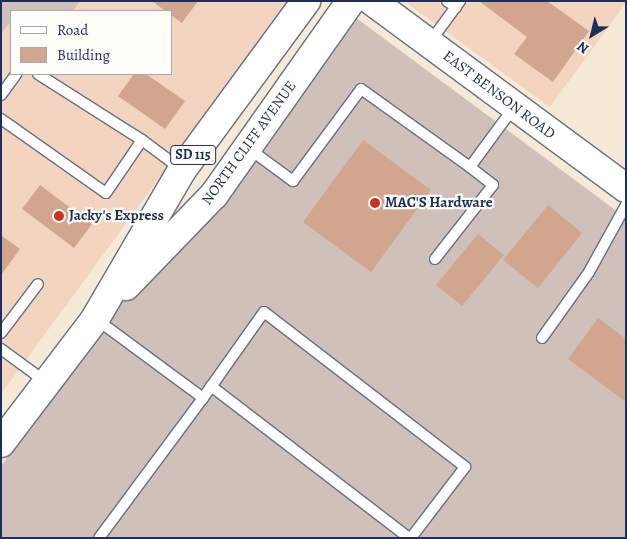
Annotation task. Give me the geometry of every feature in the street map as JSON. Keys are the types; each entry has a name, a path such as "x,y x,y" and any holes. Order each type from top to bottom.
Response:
{"main road":[{"name":"NORTH CLIFF AVENUE","path":"1,443 95,319 182,170 306,1"},
{"name":"NORTH CLIFF AVENUE","path":"95,319 214,195 350,1"},
{"name":"EAST BENSON ROAD","path":"372,1 626,188"}],"lane":[{"path":"430,43 454,3"},
{"path":"1,95 15,75"},
{"path":"40,75 142,140 182,170"},
{"path":"247,147 294,181 361,89 493,185 435,259"},
{"path":"470,167 515,106"},
{"path":"1,119 106,193 142,140"},
{"path":"542,338 589,272 626,205"},
{"path":"1,333 38,284"},
{"path":"98,538 264,312 466,467 410,538 211,386"},
{"path":"95,319 202,398"},
{"path":"1,349 47,383"}],"shaded area":[{"path":"1,1 80,1 74,10 10,10 10,24 1,34"},
{"path":"80,1 289,1 1,394 1,34 9,23 10,75 172,75 172,10 74,10"},
{"path":"404,1 626,1 626,3 550,107"},
{"path":"340,6 626,218 626,538 1,538 1,466"}],"building":[{"path":"152,1 198,1 182,23 172,16 172,10 164,10"},
{"path":"479,1 547,1 589,31 553,82 514,54 527,37"},
{"path":"133,75 147,75 185,101 165,129 118,96"},
{"path":"363,140 431,190 371,272 303,222"},
{"path":"40,185 92,224 74,248 22,209"},
{"path":"548,205 582,233 538,288 503,260"},
{"path":"478,234 504,255 462,306 436,285"},
{"path":"1,235 20,249 1,275"},
{"path":"598,318 626,339 626,402 568,359"}],"place":[{"name":"MAC'S Hardware","path":"375,203"},
{"name":"Jacky's Express","path":"59,216"}]}
